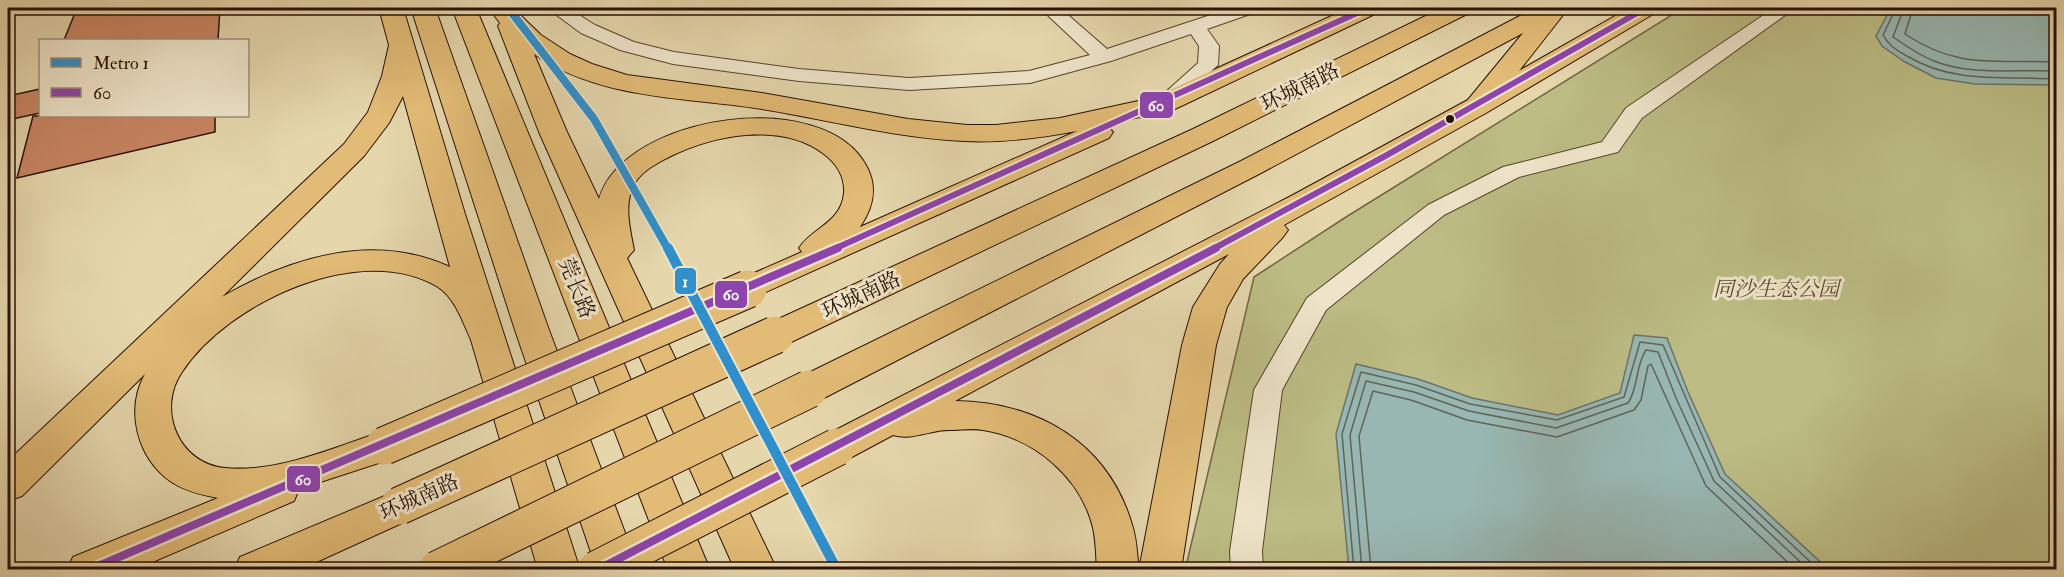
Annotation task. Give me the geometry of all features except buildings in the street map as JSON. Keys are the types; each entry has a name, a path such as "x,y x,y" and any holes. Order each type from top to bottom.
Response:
{"main road":[{"path":"391,8 559,570"},
{"path":"423,8 532,330 618,570"},
{"name":"莞长路","path":"464,8 689,570"},
{"path":"88,570 384,446 748,289 1165,103 1368,8"},
{"name":"环城南路","path":"255,570 775,335 1203,135 1460,8"},
{"path":"437,570 809,388 1251,167 1552,8"},
{"path":"1476,107 1558,8"},
{"path":"596,570 837,447 1304,202 1476,107 1646,8"},
{"path":"504,11 534,45 582,70 624,82 761,101 955,133 1036,130 1079,123 1165,103"},
{"path":"504,11 553,132 756,570"},
{"path":"8,485 354,150 386,108 394,89 402,43"},
{"path":"626,290 613,220 613,202 619,184 630,170 650,155 704,134 760,126 810,133 829,143 854,167 858,183 858,198 854,212 843,227 808,254 748,289"},
{"path":"1160,570 1199,345 1210,307 1231,272 1260,240 1304,202"},
{"path":"384,446 284,476 252,483 224,484 197,478 175,466 162,447 154,425 153,403 158,384 168,364 212,319 241,299 269,285 302,273 341,264 387,259 423,266 451,281 461,291 489,341"},
{"path":"837,447 908,423 937,416 969,414 1000,418 1031,429 1059,443 1078,462 1096,488 1112,521 1118,549 1118,570"}],"street":[{"path":"555,8 588,29 627,46 673,58 799,75 909,84 1030,77 1104,57 1249,8"},
{"path":"1048,8 1104,57"},
{"path":"1247,570 1246,551 1268,390 1316,304 1436,210 1511,172 1610,147 1634,113 1786,8"},
{"path":"1165,103 1208,65 1209,46 1195,26"}],"green space":[{"name":"同沙生态公园","path":"1683,8 2056,8 2056,569 1188,570 1187,562 1254,277 1346,217"}],"water":[{"path":"1891,8 2056,8 2056,85 1975,84 1936,78 1905,62 1882,46 1876,36"},
{"path":"1634,335 1667,338 1688,392 1725,474 1828,569 1349,569 1336,434 1356,364 1418,379 1472,398 1558,415 1620,393"}],"metro line":[{"name":"1","path":"508,8 594,119 660,233 837,570"}],"transit line":[{"name":"60","path":"89,570 731,295 1368,8"},
{"name":"60","path":"597,570 994,365 1256,226 1387,155 1646,8"}]}
